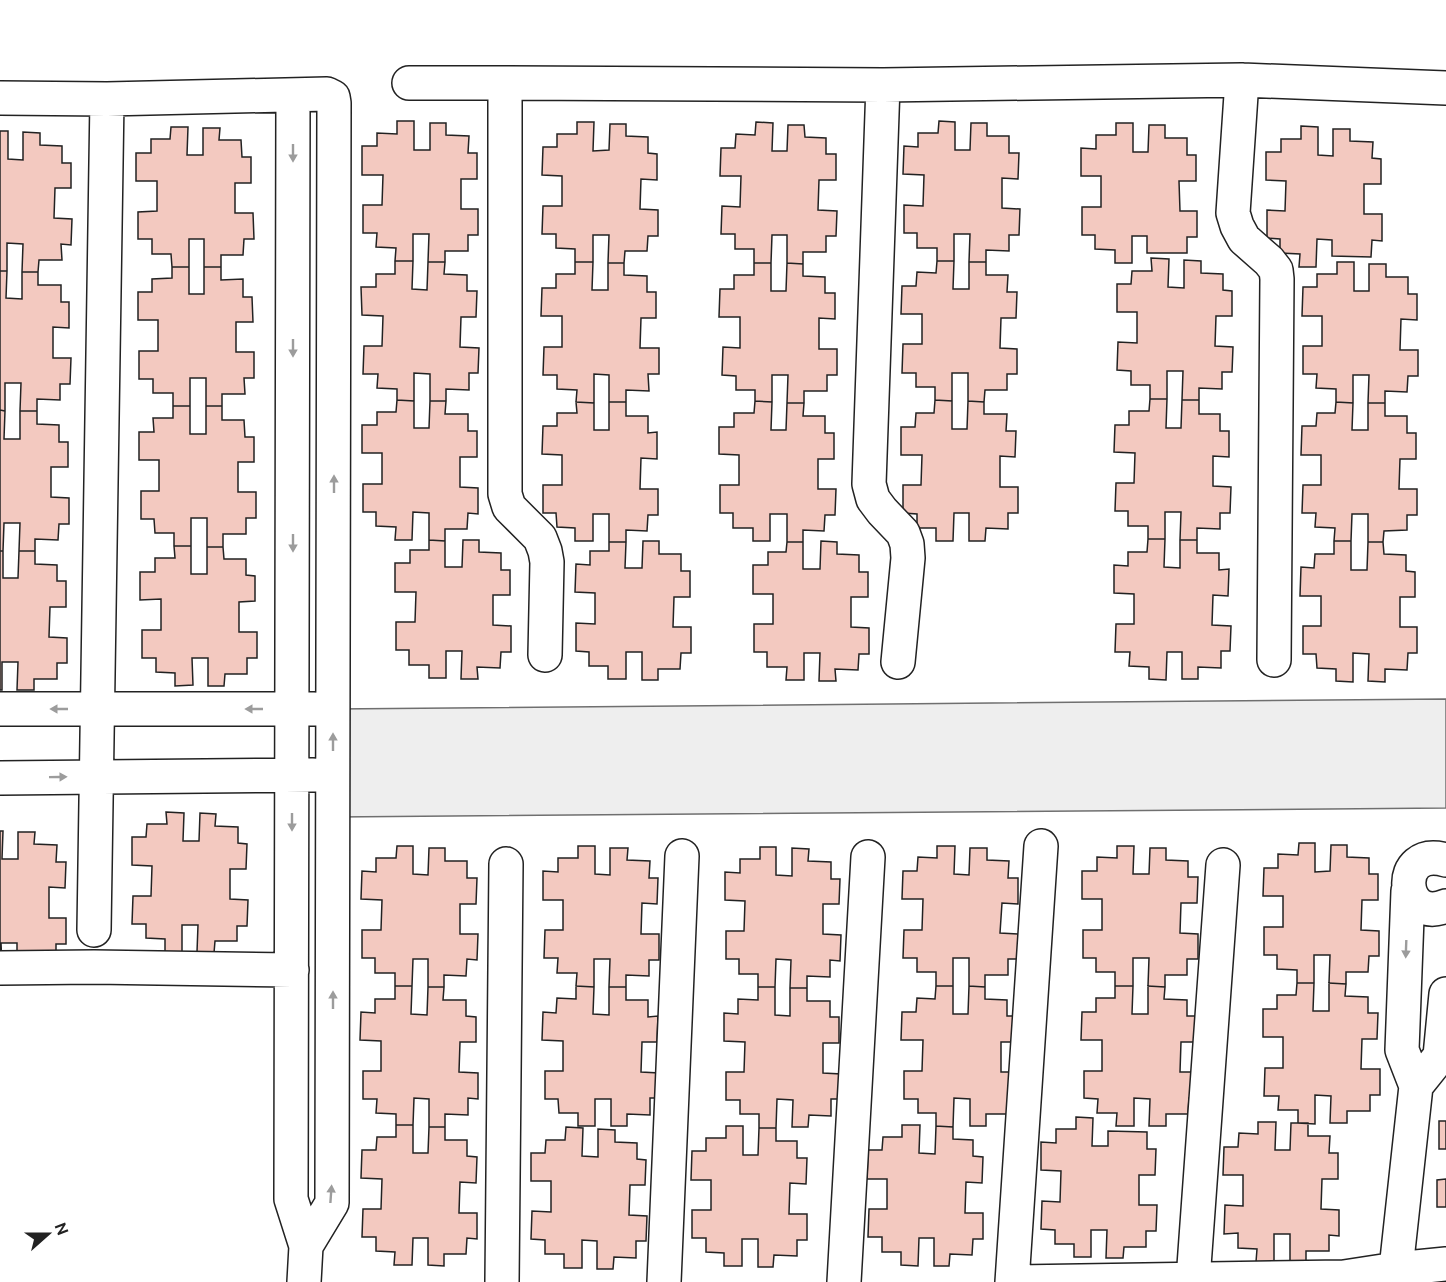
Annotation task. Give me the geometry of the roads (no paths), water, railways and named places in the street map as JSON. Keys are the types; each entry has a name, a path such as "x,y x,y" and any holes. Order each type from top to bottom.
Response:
{"street":[{"path":"1242,80 1233,213 1244,238 1269,261 1276,270 1277,279 1274,660"},
{"path":"409,82 883,85 1242,80 1446,88"},
{"path":"506,83 505,494 509,507 540,538 545,551 547,562 545,655"},
{"path":"883,85 869,484 873,499 903,533 907,544 908,558 898,662"},
{"path":"0,98 107,99 327,94 333,97 332,1203 306,1246"},
{"path":"293,95 291,1198 306,1246 304,1282"},
{"path":"94,930 107,99"},
{"path":"0,709 333,709"},
{"path":"0,778 334,775"},
{"path":"1041,846 1012,1282 1397,1276 1446,1264"},
{"path":"664,1282 682,855"},
{"path":"844,1282 868,857"},
{"path":"1397,1276 1416,1086 1402,1050 1408,876 1417,864 1430,857 1446,860"},
{"path":"502,1282 506,864"},
{"path":"1193,1280 1223,865"},
{"path":"1408,891 1416,903 1429,910 1446,906"},
{"path":"0,968 123,967 292,970"},
{"path":"1416,1086 1440,1056 1446,994"}]}
